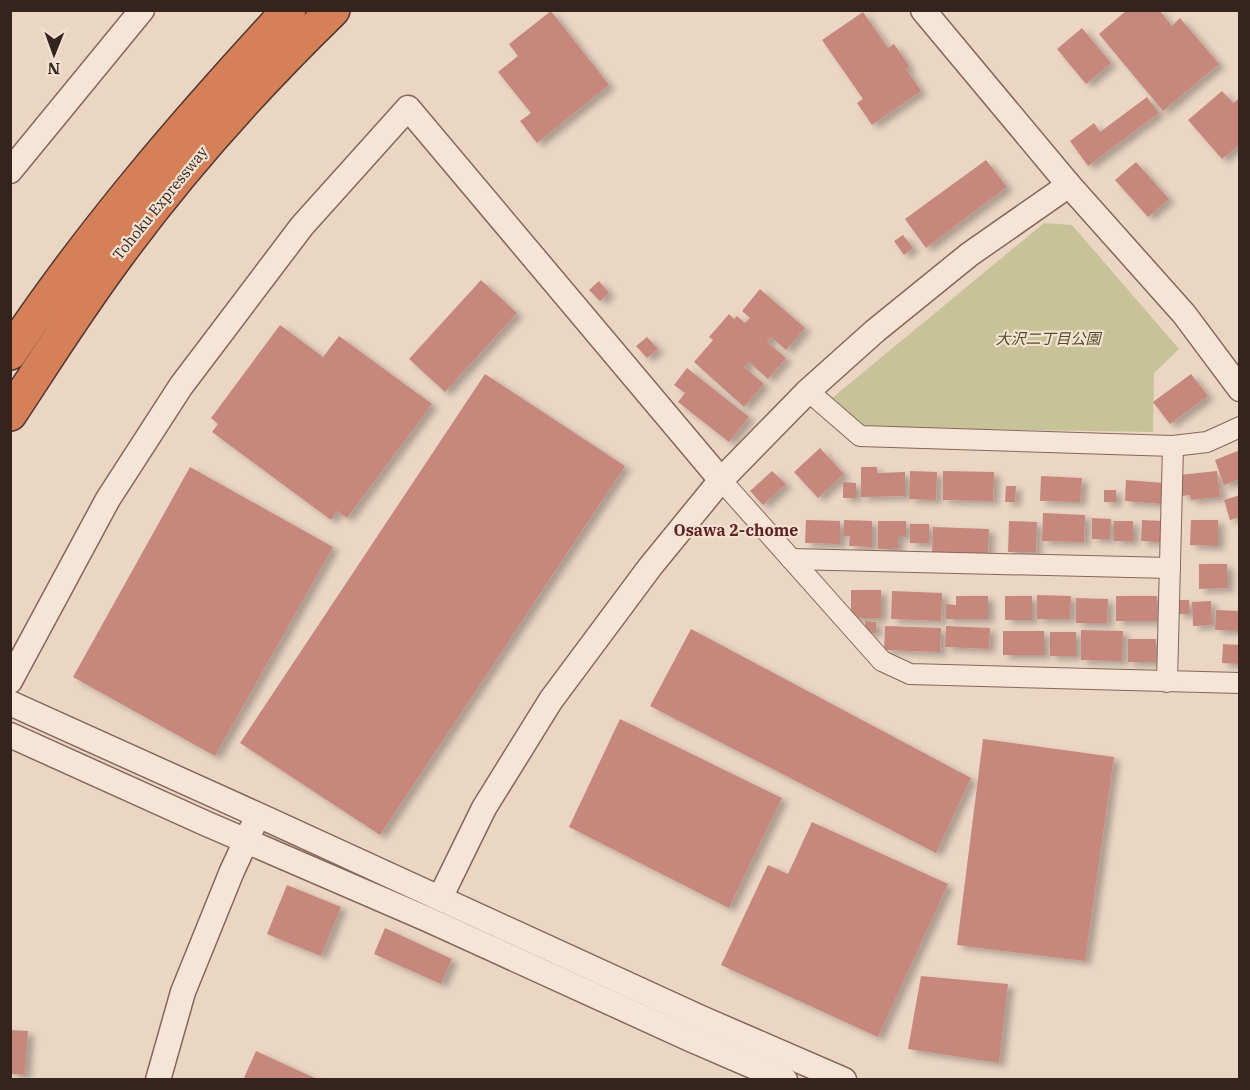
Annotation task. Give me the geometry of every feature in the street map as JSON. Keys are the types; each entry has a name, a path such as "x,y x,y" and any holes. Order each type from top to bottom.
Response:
{"highway":[{"name":"Tohoku Expressway","path":"10,353 33,318 151,164 290,10"},
{"name":"Tohoku Expressway","path":"10,414 117,256 174,183 267,78 333,10"}],"street":[{"path":"10,171 142,10"},
{"path":"923,10 1069,185 1184,314 1239,389"},
{"path":"10,681 108,499 181,386 302,226 408,108 721,480 882,661 910,674 1239,684"},
{"path":"440,898 484,808 550,700 650,567 721,480 808,391 875,331 970,254 1069,185"},
{"path":"808,391 860,436 1173,446 1207,442 1239,427"},
{"path":"1167,682 1173,446"},
{"path":"791,559 1170,568"},
{"path":"10,703 691,1013 844,1080"},
{"path":"10,735 785,1080"},
{"path":"158,1080 183,992 232,871 258,815"}],"green space":[{"name":"大沢二丁目公園","path":"1044,223 1072,225 1179,349 1154,373 1153,432 857,427 831,399"}],"building":[{"path":"1127,10 1159,10 1172,26 1180,18 1219,64 1163,111 1099,34"},
{"path":"551,11 609,85 537,143 520,121 531,113 498,72 518,56 509,44"},
{"path":"863,12 888,48 894,44 909,66 906,69 921,91 872,125 857,103 863,99 822,40"},
{"path":"1082,28 1111,63 1086,84 1057,49"},
{"path":"1222,91 1233,103 1240,98 1240,144 1222,159 1188,120"},
{"path":"1147,97 1159,113 1088,166 1070,141 1094,123 1100,132"},
{"path":"986,160 1007,187 926,248 905,219"},
{"path":"1136,162 1169,199 1148,217 1115,180"},
{"path":"903,235 913,248 904,255 894,241"},
{"path":"481,280 517,313 445,392 409,359"},
{"path":"599,281 609,293 600,301 589,290"},
{"path":"760,289 805,328 786,350 771,337 767,342 786,358 768,379 749,362 744,367 764,384 744,407 694,362 713,340 709,337 729,314 734,319 737,316 745,323 750,318 742,311"},
{"path":"280,325 323,357 339,336 432,404 347,518 337,511 331,520 212,432 218,424 211,418"},
{"path":"647,337 658,349 647,358 636,346"},
{"path":"687,368 749,417 729,442 678,402 685,393 674,385"},
{"path":"485,374 625,466 380,835 240,743"},
{"path":"1191,374 1208,396 1170,424 1153,402"},
{"path":"820,448 844,474 818,498 794,472"},
{"path":"1240,450 1240,479 1224,485 1215,460"},
{"path":"190,467 333,547 215,756 73,677"},
{"path":"861,467 877,467 877,473 905,472 905,496 861,497"},
{"path":"772,471 786,484 763,505 750,491"},
{"path":"910,471 937,472 936,500 909,499"},
{"path":"943,471 994,472 993,501 943,500"},
{"path":"1217,471 1220,497 1191,500 1190,495 1182,496 1179,475"},
{"path":"1041,476 1082,478 1080,502 1040,501"},
{"path":"1126,480 1164,483 1162,504 1125,501"},
{"path":"843,482 856,483 856,498 843,498"},
{"path":"1006,486 1016,486 1015,502 1005,502"},
{"path":"1104,490 1116,490 1116,502 1104,502"},
{"path":"1240,495 1240,517 1230,520 1224,500"},
{"path":"1043,513 1085,515 1084,542 1042,541"},
{"path":"1092,518 1111,519 1110,539 1092,539"},
{"path":"806,520 840,521 840,544 805,543"},
{"path":"844,520 872,521 872,547 849,546 850,536 843,536"},
{"path":"1142,520 1162,521 1161,542 1141,541"},
{"path":"1191,520 1218,520 1218,546 1190,545"},
{"path":"878,521 906,521 906,536 898,536 898,549 878,549"},
{"path":"1009,521 1037,522 1036,552 1008,552"},
{"path":"1114,521 1133,521 1133,541 1114,541"},
{"path":"910,524 929,524 929,543 910,543"},
{"path":"933,527 989,529 988,554 932,552"},
{"path":"1199,564 1227,564 1228,588 1199,589"},
{"path":"851,590 881,590 881,618 851,618"},
{"path":"892,591 942,593 941,621 891,619"},
{"path":"1037,595 1071,596 1070,619 1037,619"},
{"path":"956,596 988,596 988,619 946,619 946,604 956,605"},
{"path":"1005,596 1032,596 1032,620 1005,620"},
{"path":"1116,596 1157,596 1157,621 1116,621"},
{"path":"1076,598 1108,599 1107,623 1076,623"},
{"path":"1177,600 1189,600 1189,614 1178,614"},
{"path":"1211,601 1212,625 1193,626 1192,602"},
{"path":"1216,610 1240,611 1240,631 1215,630"},
{"path":"865,621 876,622 876,633 865,633"},
{"path":"885,626 941,628 940,652 884,650"},
{"path":"946,626 990,628 989,649 945,647"},
{"path":"691,629 971,778 936,853 650,706"},
{"path":"1081,630 1123,631 1122,661 1081,660"},
{"path":"1003,631 1044,631 1044,655 1003,655"},
{"path":"1050,632 1076,632 1076,656 1050,656"},
{"path":"1128,639 1156,639 1156,662 1128,662"},
{"path":"1223,644 1240,645 1240,664 1222,663"},
{"path":"620,719 782,798 729,908 569,827"},
{"path":"983,739 1114,757 1085,961 957,945"},
{"path":"812,822 948,884 878,1037 721,965 768,865 788,874"},
{"path":"287,885 341,907 321,956 267,934"},
{"path":"385,928 452,959 441,984 374,954"},
{"path":"921,976 1008,984 999,1063 908,1049"},
{"path":"10,1030 28,1031 25,1075 10,1074"},
{"path":"256,1051 319,1080 243,1080"}],"district":[{"name":"Osawa 2-chome","path":"736,530"}]}
